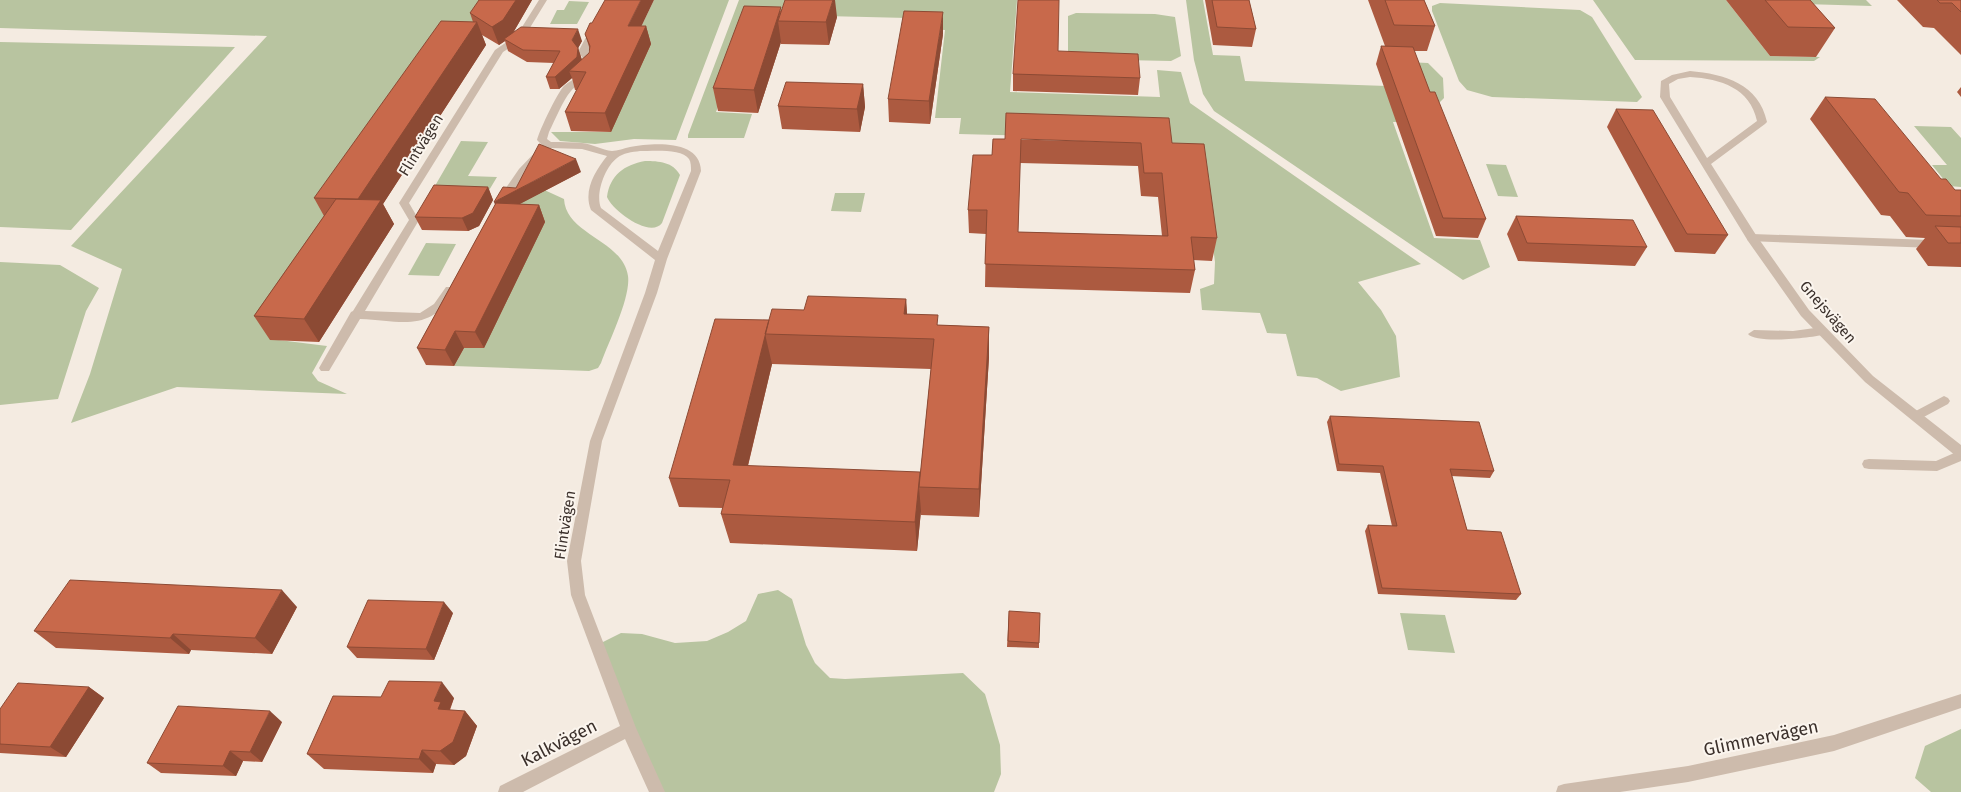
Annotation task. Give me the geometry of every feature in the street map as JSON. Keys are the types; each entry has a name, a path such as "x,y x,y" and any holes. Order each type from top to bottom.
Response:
{"street":[{"name":"Flintvägen","path":"325,368 355,315 414,220 404,203 500,50 520,37 543,0"},
{"path":"494,213 526,166 548,145 542,140 544,132 567,89 583,78 589,67 589,59 583,52 610,0"},
{"name":"Gnejsvägen","path":"1706,163 1762,122 1760,108 1744,90 1719,78 1692,74 1678,75 1664,83 1665,98 1752,238 1805,313 1869,379 1961,454"},
{"name":"Flintvägen","path":"548,145 582,146 615,155 626,150 680,150 690,154 696,162 696,171 660,259 651,293 596,441 574,560 578,596 629,730 657,792"},
{"path":"615,155 606,164 595,185 591,199 596,210 660,259"},
{"path":"1752,238 1961,245"},
{"path":"355,315 420,317 429,315 438,308 454,284"},
{"path":"1754,334 1793,335 1822,331"},
{"path":"1916,416 1944,401"},
{"path":"1869,464 1937,466 1961,454"},
{"name":"Glimmervägen","path":"1564,792 1688,774 1834,743 1961,701"},
{"name":"Kalkvägen","path":"506,792 629,730"}],"green space":[{"path":"0,0 497,0 271,339 327,346 312,373 318,381 347,394 177,387 71,423 90,374 122,269 71,246 267,36 0,28"},
{"path":"654,0 729,0 676,140 634,139 595,144 560,141 551,132 611,132 633,44"},
{"path":"739,0 1017,0 1010,92 1160,97 1157,70 1181,72 1190,103 1421,264 1358,282 1381,310 1396,336 1400,377 1341,391 1317,378 1297,376 1286,334 1267,333 1260,313 1202,310 1200,289 1214,284 1215,262 1204,179 1209,179 1206,167 1172,164 1168,139 959,134 961,118 935,118 945,30 907,28 908,18 783,15 747,27 716,112 752,114 744,138 688,138"},
{"path":"1186,0 1203,0 1213,55 1240,56 1245,81 1416,87 1407,62 1428,63 1443,78 1444,98 1433,109 1437,122 1393,122 1434,238 1480,240 1490,267 1463,280 1214,111 1203,94 1194,60"},
{"path":"1593,0 1726,0 1770,56 1820,57 1814,61 1635,60"},
{"path":"1800,0 1866,0 1872,6 1804,4"},
{"path":"569,1 589,2 577,24 550,24 557,10 564,10"},
{"path":"1440,3 1580,10 1592,17 1642,97 1637,102 1492,97 1467,90 1459,81 1432,11 1432,6"},
{"path":"1076,13 1155,14 1175,17 1181,56 1171,61 1074,59 1068,57 1068,16"},
{"path":"0,42 235,47 71,230 0,227"},
{"path":"1914,126 1951,127 1961,138 1961,187 1949,186 1932,165 1947,165"},
{"path":"461,141 488,142 468,176 497,177 488,192 432,191"},
{"path":"645,161 670,165 680,175 662,223 656,227 649,228 623,215 610,203 607,197 611,183 619,172 631,165"},
{"path":"1486,164 1506,165 1518,197 1498,196"},
{"path":"531,181 540,188 564,199 567,211 574,221 606,245 624,264 628,276 626,295 619,319 601,363 598,368 589,371 454,366 464,348 484,348 506,216"},
{"path":"835,193 865,193 861,212 831,211"},
{"path":"426,243 456,244 439,276 408,275"},
{"path":"0,262 60,265 99,288 86,311 58,399 0,405"},
{"path":"778,590 792,599 806,645 815,663 830,678 845,679 963,673 985,694 1000,745 1001,774 994,792 657,792 597,645 621,633 642,634 675,643 707,641 728,632 746,621 758,594"},
{"path":"1400,613 1445,615 1455,653 1408,650"},
{"path":"1961,729 1961,792 1931,792 1915,778 1925,746"}],"building":[{"path":"479,0 516,0 503,20 492,27 470,13"},
{"path":"605,0 641,0 628,26 646,26 605,113 565,112 586,72 569,71 589,53 590,46 585,34"},
{"path":"785,0 833,0 826,22 778,21"},
{"path":"1018,0 1059,0 1058,51 1138,54 1140,78 1013,74"},
{"path":"1212,0 1249,0 1256,29 1217,27"},
{"path":"1385,0 1424,0 1435,26 1394,25"},
{"path":"1765,0 1810,0 1835,28 1788,27"},
{"path":"1937,0 1961,0 1961,12 1952,3 1940,3"},
{"path":"744,6 781,7 754,90 713,88"},
{"path":"904,11 943,12 929,101 888,99"},
{"path":"441,21 477,22 358,199 314,198"},
{"path":"521,27 578,29 572,40 578,48 577,57 555,77 546,77 560,51 523,50 504,39"},
{"path":"1381,46 1413,47 1430,92 1435,92 1486,219 1443,218"},
{"path":"786,82 863,84 857,109 778,106"},
{"path":"1825,97 1875,99 1941,179 1946,179 1955,190 1961,190 1961,216 1926,215 1908,193 1899,192"},
{"path":"1616,109 1653,110 1728,235 1687,234"},
{"path":"1006,113 1169,118 1172,143 1204,144 1217,238 1191,237 1195,270 985,264 987,210 968,210 973,155 992,155 993,139 1005,139","holes":["1021,139 1141,143 1144,173 1162,173 1168,236 1018,232"]},
{"path":"539,144 576,159 494,202 503,187 516,188"},
{"path":"434,185 488,187 473,213 462,218 415,217"},
{"path":"336,199 381,200 304,319 254,316"},
{"path":"496,203 539,205 475,332 455,331 445,350 417,348"},
{"path":"1516,216 1633,220 1647,247 1527,243"},
{"path":"1935,226 1961,227 1961,243 1948,243"},
{"path":"808,296 906,299 904,314 938,315 937,325 989,327 979,489 919,487 934,339 765,334 772,309 804,310"},
{"path":"715,319 769,320 733,465 920,472 915,522 721,514 730,480 669,478"},
{"path":"1330,416 1479,422 1494,471 1450,469 1467,530 1501,532 1521,594 1382,588 1368,525 1397,526 1383,466 1339,464"},
{"path":"70,580 282,590 255,638 173,634 170,638 34,631"},
{"path":"368,600 444,602 426,649 347,647"},
{"path":"1009,611 1040,613 1039,643 1008,641"},
{"path":"389,681 442,682 434,701 441,702 438,709 465,711 453,742 440,751 422,750 419,759 307,754 333,696 381,697"},
{"path":"18,683 89,687 50,747 0,744 0,709"},
{"path":"178,706 270,711 250,752 230,751 223,766 147,763"}]}
